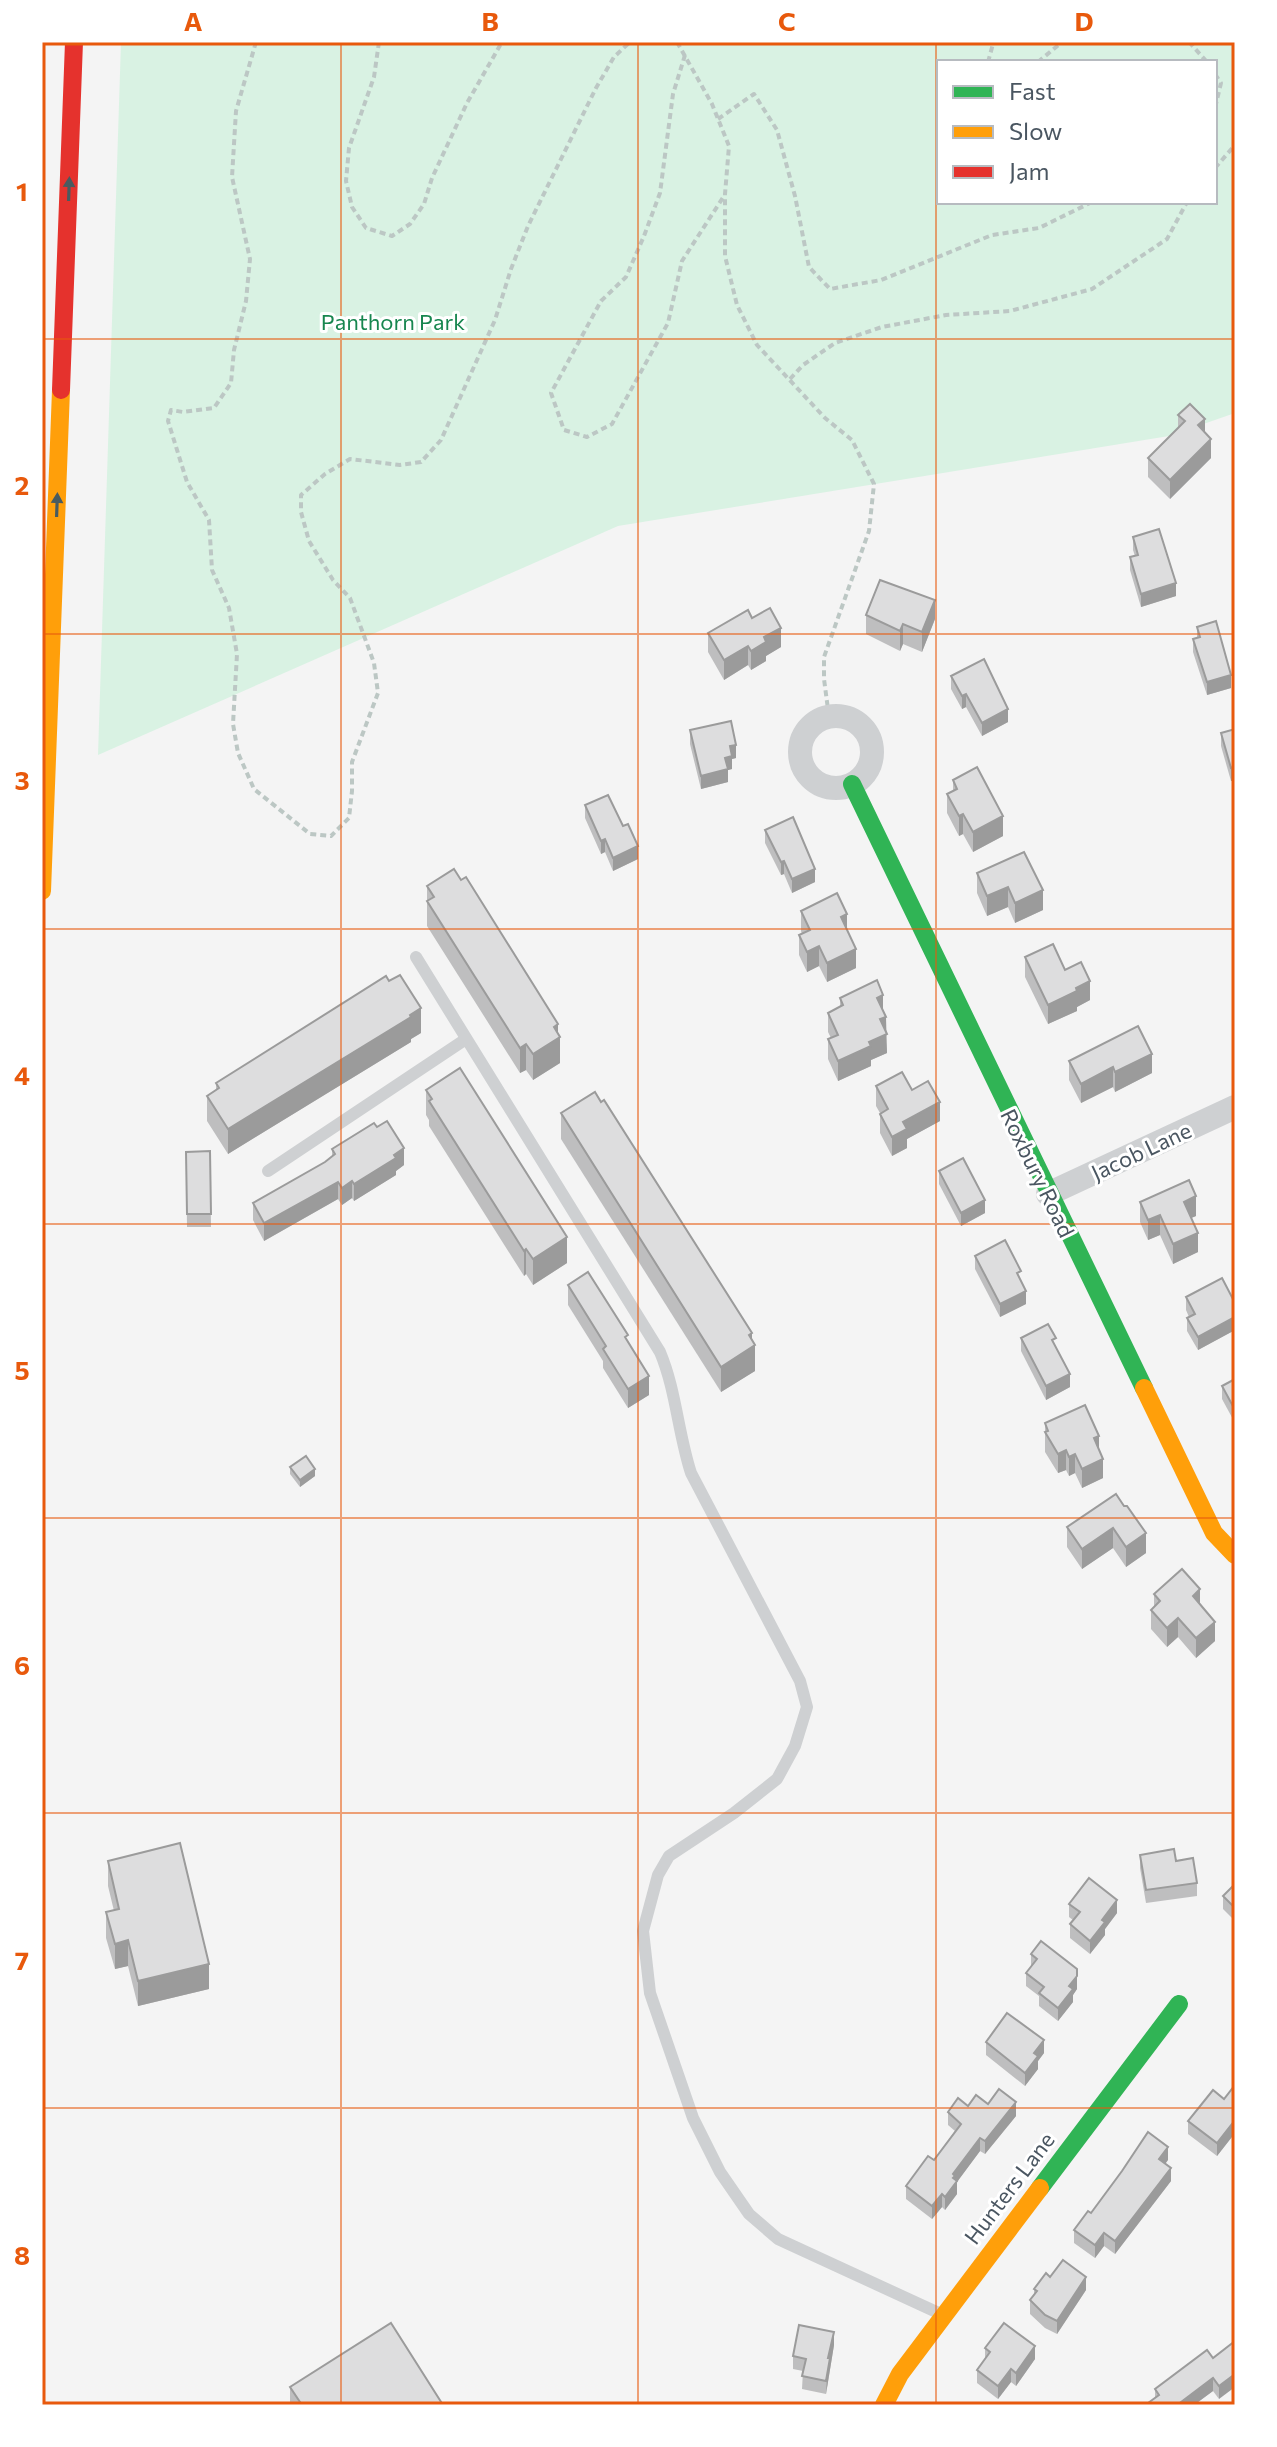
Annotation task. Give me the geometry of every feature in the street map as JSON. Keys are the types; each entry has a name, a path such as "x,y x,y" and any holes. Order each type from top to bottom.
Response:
{"main road":[{"path":"42,891 74,42"},
{"name":"Roxbury Road","path":"852,784 1214,1533 1235,1555"},
{"name":"Hunters Lane","path":"884,2405 900,2374 943,2315 1179,2004"}],"street":[{"path":"829,717 843,717 856,722 866,732 871,742 872,756 869,767 852,784 839,787 823,785 809,775 802,763 800,749 806,732 816,722 829,717"},
{"name":"Jacob Lane","path":"1048,1194 1235,1107"}],"lane":[{"path":"416,957 660,1352 670,1374 680,1439 691,1473 788,1653 807,1707 795,1746 777,1779 734,1813 669,1856 658,1875 651,1898 643,1931 650,1993 693,2118 727,2183 749,2214 778,2239 943,2315"},
{"path":"268,1171 466,1039"}],"path":[{"path":"256,42 236,111 232,177 250,259 246,301 234,350 231,383 214,408 183,412 171,410 168,421 187,482 209,520 212,570 229,608 237,654 233,724 238,753 254,789 310,834 331,836 349,818 352,762 378,693 374,663 350,598 333,580 309,541 301,512 301,495 325,474 350,459 400,465 421,462 441,440 495,320 528,226 596,88 614,57 630,42"},
{"path":"379,42 374,77 349,148 346,181 352,207 366,228 392,236 410,224 424,204 432,178 467,103 502,42"},
{"path":"677,42 729,146 725,256 737,305 757,345 825,418 852,440 874,484 869,531 824,657 829,717"},
{"path":"1040,60 1062,42"},
{"path":"1189,42 1205,60"},
{"path":"685,55 673,94 660,193 644,236 626,277 601,301 551,393 564,430 587,437 612,424 668,323 682,261 725,194"},
{"path":"1217,77 1221,83 1217,100"},
{"path":"718,119 754,94 766,110 777,130 786,159 809,267 830,289 881,280 992,235 1039,228 1088,204"},
{"path":"1217,166 1235,145"},
{"path":"789,379 835,343 882,327 946,315 1010,311 1092,289 1167,239 1186,204"}],"green space":[{"name":"Panthorn Park","path":"121,42 1235,42 1235,413 1169,436 618,526 98,755"}],"building":[{"path":"1190,404 1205,419 1198,425 1211,439 1170,480 1148,458 1185,421 1178,415"},
{"path":"1159,529 1176,583 1141,594 1130,557 1138,555 1133,537"},
{"path":"880,580 935,600 922,632 903,624 900,631 866,615"},
{"path":"770,608 781,628 764,637 766,642 751,651 748,646 724,660 708,633 748,610 752,618"},
{"path":"1216,621 1231,675 1207,682 1193,639 1200,637 1197,627"},
{"path":"984,659 1008,709 982,723 966,694 962,696 951,676"},
{"path":"731,721 736,745 730,746 732,756 725,758 728,769 701,776 690,730"},
{"path":"1235,729 1235,767 1231,768 1221,733"},
{"path":"977,767 1003,816 973,832 963,814 959,816 947,794 957,789 953,780"},
{"path":"608,795 623,826 628,824 638,846 613,858 605,839 601,841 585,805"},
{"path":"793,817 815,869 792,879 765,830"},
{"path":"1024,852 1043,890 1015,903 1008,887 987,896 977,873"},
{"path":"454,869 461,880 466,877 558,1024 554,1027 560,1037 533,1054 526,1044 520,1048 427,901 434,897 427,886"},
{"path":"837,893 847,914 841,917 856,949 827,963 819,946 807,952 799,935 810,930 801,911"},
{"path":"1053,944 1065,970 1081,962 1090,981 1048,1005 1025,957"},
{"path":"400,975 421,1008 411,1017 228,1129 207,1096 219,1088 216,1083 386,976 389,981"},
{"path":"877,980 883,995 877,998 886,1017 880,1019 887,1034 869,1042 871,1046 838,1061 828,1039 838,1035 828,1013 843,1005 840,998"},
{"path":"1138,1026 1152,1054 1115,1072 1113,1067 1081,1084 1069,1061"},
{"path":"460,1068 567,1237 533,1259 526,1249 524,1251 429,1101 432,1099 426,1090"},
{"path":"902,1072 912,1090 928,1081 940,1102 903,1122 907,1129 892,1137 880,1114 888,1109 876,1086"},
{"path":"595,1092 601,1102 604,1100 752,1333 749,1335 755,1345 721,1367 561,1113"},
{"path":"387,1121 404,1148 394,1155 396,1158 354,1184 352,1181 342,1188 338,1182 264,1223 253,1203 325,1162 335,1154 332,1149 374,1123 377,1127"},
{"path":"210,1151 211,1214 187,1214 186,1152"},
{"path":"963,1158 985,1200 961,1213 939,1171"},
{"path":"1189,1180 1196,1196 1184,1202 1198,1233 1173,1244 1160,1215 1148,1220 1140,1202"},
{"path":"1005,1240 1021,1271 1017,1273 1026,1291 1000,1304 975,1256"},
{"path":"588,1272 628,1335 625,1337 649,1376 628,1389 603,1349 606,1346 568,1285"},
{"path":"1222,1278 1235,1303 1235,1317 1198,1337 1187,1318 1195,1314 1186,1297"},
{"path":"1048,1324 1056,1338 1052,1340 1070,1374 1046,1386 1021,1338"},
{"path":"1235,1379 1235,1410 1222,1386"},
{"path":"1085,1405 1099,1436 1094,1438 1103,1459 1082,1469 1075,1454 1069,1457 1066,1450 1058,1454 1045,1432 1048,1431 1045,1423"},
{"path":"306,1456 315,1469 300,1480 290,1467"},
{"path":"1116,1494 1146,1533 1126,1547 1113,1528 1082,1549 1067,1527"},
{"path":"1182,1569 1200,1589 1193,1596 1215,1622 1196,1638 1178,1618 1167,1628 1151,1610 1160,1601 1154,1594"},
{"path":"180,1843 209,1964 138,1981 128,1940 115,1944 106,1912 119,1909 108,1861"},
{"path":"1174,1849 1176,1861 1193,1858 1197,1883 1146,1890 1140,1855"},
{"path":"1089,1878 1117,1900 1090,1941 1070,1924 1080,1912 1069,1904"},
{"path":"1235,1884 1235,1908 1223,1896"},
{"path":"1041,1941 1077,1969 1077,1976 1069,1986 1073,1989 1058,2008 1039,1993 1044,1987 1026,1973 1037,1959 1031,1954"},
{"path":"1007,2013 1044,2040 1034,2053 1038,2056 1025,2073 986,2042"},
{"path":"1235,2085 1235,2120 1217,2143 1188,2121 1213,2090 1224,2099"},
{"path":"999,2089 1016,2102 985,2141 980,2138 953,2174 957,2181 945,2197 942,2194 932,2206 906,2186 928,2156 934,2160 961,2124 948,2112 958,2098 968,2106 976,2095 988,2104"},
{"path":"1148,2132 1168,2147 1159,2159 1171,2168 1115,2241 1104,2233 1095,2245 1074,2230 1088,2211 1091,2213"},
{"path":"1063,2260 1086,2277 1057,2321 1045,2315 1030,2300 1046,2273 1050,2277"},
{"path":"391,2323 443,2405 302,2405 290,2387"},
{"path":"1004,2323 1035,2346 1016,2373 1011,2369 998,2386 977,2370 990,2352 985,2348"},
{"path":"799,2325 834,2332 826,2381 802,2376 806,2359 793,2356"},
{"path":"1235,2341 1235,2374 1219,2386 1213,2378 1181,2402 1184,2405 1149,2405 1159,2395 1155,2389 1207,2350 1213,2358"}],"traffic: fast":[{"path":"852,784 1144,1388"},
{"path":"1040,2188 1179,2004"}],"traffic: slow":[{"path":"42,891 61,390"},
{"path":"1144,1388 1214,1533 1235,1555"},
{"path":"884,2405 900,2374 1040,2188"}],"traffic: jam":[{"path":"61,390 74,42"}]}
